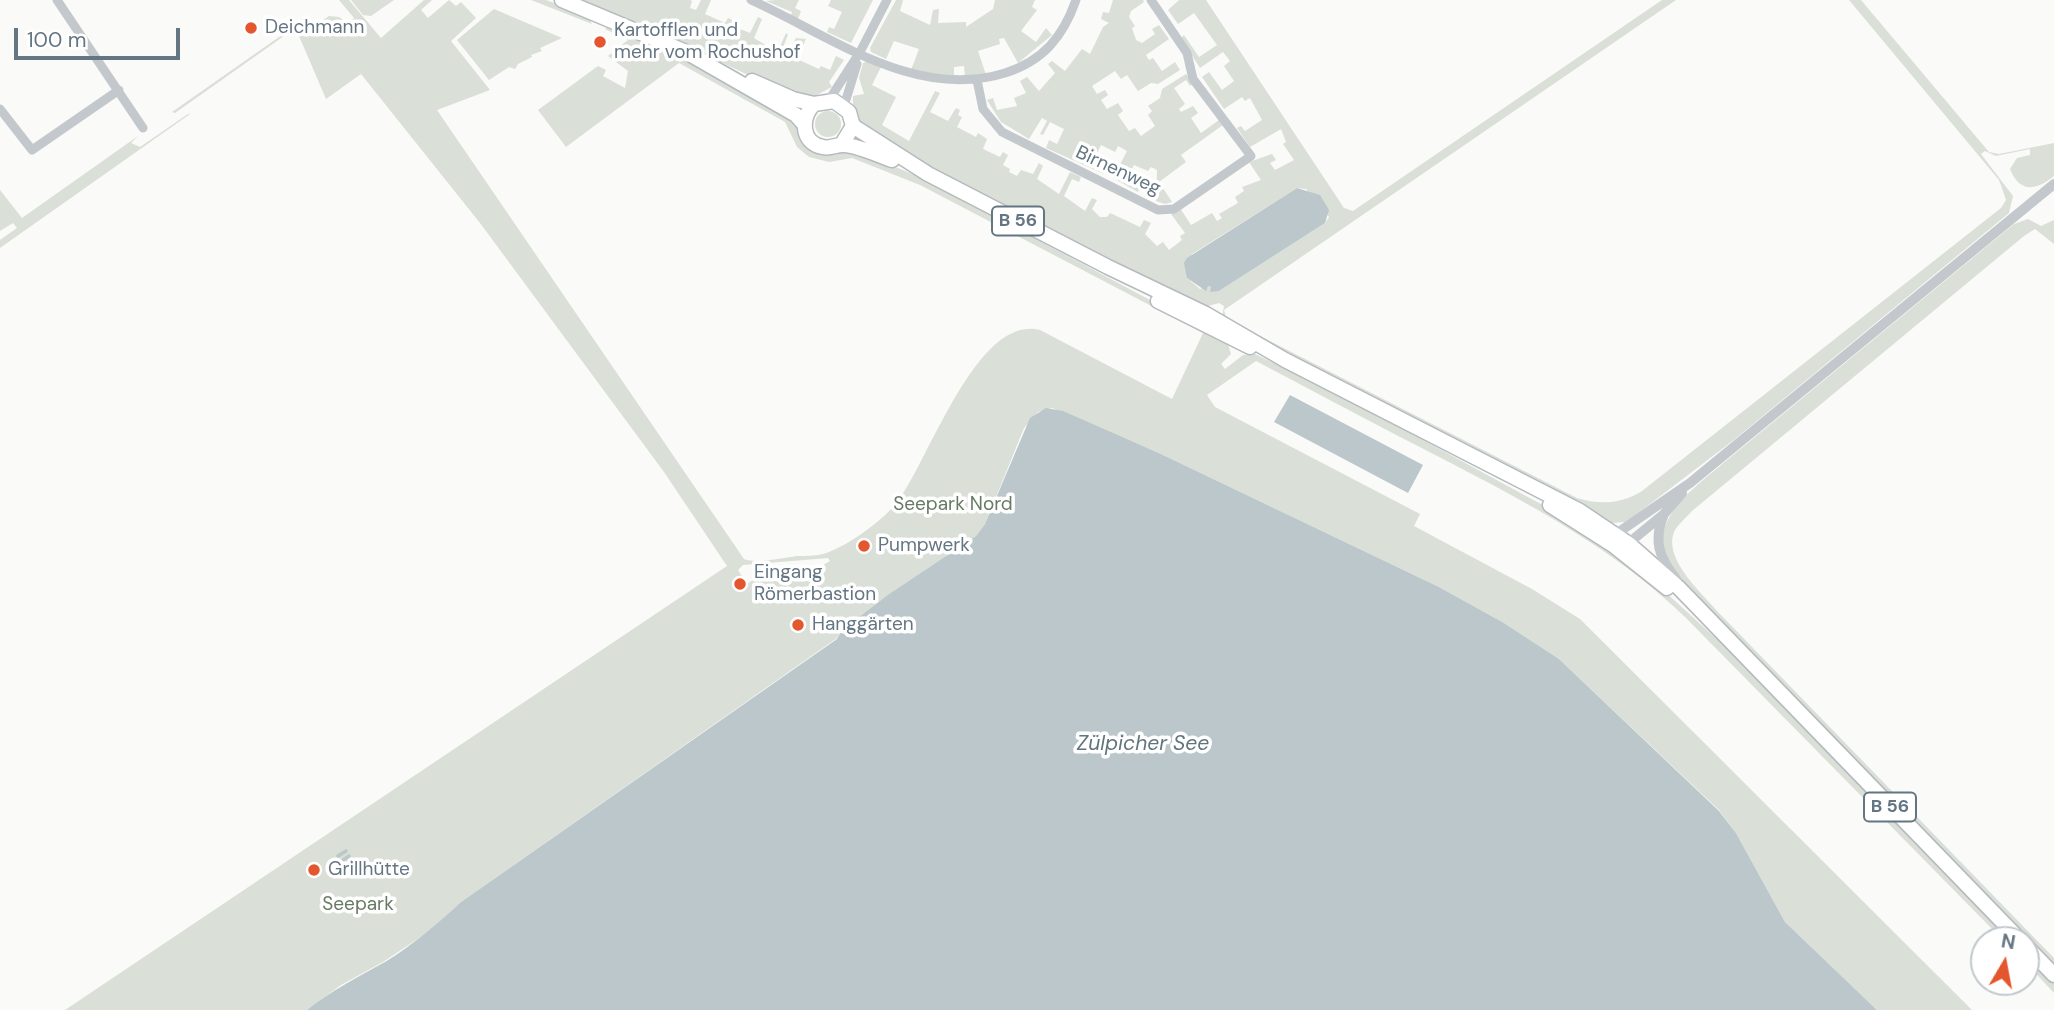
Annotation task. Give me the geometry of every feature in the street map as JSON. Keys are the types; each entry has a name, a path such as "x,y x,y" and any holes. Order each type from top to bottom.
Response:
{"main road":[{"name":"B 56","path":"562,0 793,99 844,106"},
{"name":"B 56","path":"709,63 792,113 804,124 806,134 818,146 830,148 842,144 928,174"},
{"path":"804,124 821,102"},
{"path":"842,144 853,126 844,106"},
{"name":"B 56","path":"853,126 928,174 1108,267 1155,299 1212,329 1285,360 1544,491 1619,543 1707,616 1760,675 2006,926"},
{"name":"B 56","path":"1619,543 1760,675"},
{"path":"2040,961 2054,975"}],"street":[{"path":"57,0 143,128"},
{"path":"751,0 884,64 931,79 977,80 1023,68 1037,60 1057,40 1076,0"},
{"path":"821,102 860,52 887,0"},
{"name":"Birnenweg","path":"977,80 980,101 989,119 1010,137 1158,210 1174,209 1251,156 1194,79 1187,54 1151,0"},
{"path":"844,106 860,52"},
{"path":"0,109 32,150 119,90"},
{"path":"1619,543 2054,184"},
{"path":"1619,543 1664,514 1690,482"},
{"name":"B 56","path":"1664,514 1657,534 1660,555 1707,616"}],"green space":[{"path":"339,0 349,0 381,38 424,0 432,0 421,10 428,18 449,0 456,6 461,2 476,18 451,41 490,90 437,110 744,559 763,561 823,554 853,540 874,525 897,502 975,367 995,344 1017,331 1040,330 1172,399 1203,333 920,185 852,158 829,162 809,157 797,147 785,122 679,63 566,147 538,110 598,66 606,70 603,76 625,88 628,71 608,56 628,40 605,29 608,26 688,59 796,123 801,136 891,165 924,179 1206,330 1205,333 1227,341 1231,354 1221,364 1225,369 1243,355 1255,354 1355,403 1550,509 1662,589 1720,642 1997,926 1989,926 1685,617 1601,549 1509,494 1256,361 1207,395 1215,407 1420,514 1414,526 1532,589 1580,619 1972,1010 1877,1010 1785,922 1736,833 1719,810 1559,659 1504,623 1439,587 1163,455 1052,408 1038,412 1024,428 985,524 976,536 889,594 842,630 837,638 461,902 428,932 383,962 341,985 307,1010 65,1010 727,566 664,472 480,223 361,74 326,99 299,36 329,16 339,17 348,24 354,18","holes":["828,558 830,561 803,577 797,568 765,572 747,584 738,570 743,565"]},
{"path":"351,0 394,0 371,16 363,15"},
{"path":"531,0 546,0 587,15 592,24"},
{"path":"580,0 690,0 690,8 696,10 701,0 711,0 705,14 725,23 728,18 737,22 735,27 750,33 758,17 762,19 754,38 772,49 779,49 786,33 788,35 783,47 790,50 796,38 806,39 797,59 819,69 821,66 830,70 836,56 844,60 829,82 832,87 811,98 782,91 659,33"},
{"path":"799,0 795,8 801,11 798,19 791,15 792,12 766,1"},
{"path":"831,0 873,0 851,43 827,32 829,27 834,29 842,12 828,6"},
{"path":"896,0 903,0 900,11 930,25 933,10 939,9 938,23 966,22 966,27 993,9 995,0 1035,0 1032,7 1037,10 1021,31 1036,42 1046,28 1052,35 1018,63 1004,38 999,39 1000,44 978,51 986,75 965,78 964,66 954,67 954,78 911,70 919,49 894,41 886,59 871,52 870,48"},
{"path":"1113,0 1143,0 1144,2 1131,11 1129,17 1135,26 1132,28 1136,40 1142,43 1155,34 1152,29 1159,25 1169,39 1146,55 1149,60 1153,58 1162,71 1175,62 1180,70 1158,84 1151,83 1138,91 1127,75 1121,79 1115,71 1092,86 1097,94 1105,90 1108,95 1101,100 1107,109 1118,103 1123,111 1118,115 1129,131 1135,128 1141,136 1155,126 1148,115 1152,111 1148,106 1160,98 1162,89 1186,74 1194,83 1190,86 1186,80 1174,88 1185,104 1179,109 1181,112 1193,106 1198,113 1191,118 1201,133 1219,120 1223,125 1181,155 1186,162 1159,182 1172,202 1165,204 1156,201 1157,170 1151,167 1148,171 1134,165 1126,180 1140,187 1138,192 1113,178 1127,151 1118,146 1115,152 1101,145 1093,161 1106,168 1104,174 1046,148 1049,140 1057,144 1064,129 1050,122 1043,135 1040,134 1047,121 1042,118 1029,139 1001,122 987,100 993,98 997,110 1017,106 1014,98 1026,93 1020,81 1027,77 1039,91 1055,73 1048,64 1052,61 1065,71 1082,49 1090,54 1103,27 1109,23 1101,19 1103,12 1109,13"},
{"path":"1179,0 1206,0 1344,208 1353,211 1662,0 1676,0 1224,310 1226,317 1262,337 1585,500 1618,501 1642,491 2001,208 2006,200 1999,180 1849,0 1861,0 1989,152 1999,154 2054,143 2054,176 2035,187 2019,183 2010,169 2017,158 2030,155 2030,149 1996,156 1985,151 1981,154 2013,196 2009,213 1735,439 1633,517 1625,522 1612,523 1222,318 1224,306 1219,303 1201,308 888,147 862,127 855,114 853,96 864,94 859,78 863,63 867,61 881,67 872,85 896,97 882,125 909,141 935,91 940,93 930,112 948,121 956,108 960,110 958,115 962,117 957,127 976,137 978,133 987,139 983,149 1000,157 1003,152 1008,155 1003,165 1010,169 1009,172 1017,176 1021,170 1033,174 1039,163 1043,166 1037,179 1059,194 1070,172 1081,177 1079,182 1072,179 1064,196 1085,211 1092,198 1097,200 1092,209 1100,217 1107,217 1110,213 1140,227 1144,220 1151,223 1145,234 1157,246 1163,242 1169,250 1182,240 1180,236 1185,233 1171,214 1180,208 1191,225 1212,213 1217,221 1222,218 1219,214 1238,203 1235,197 1244,191 1242,187 1261,180 1249,162 1272,154 1276,160 1270,163 1275,170 1294,160 1283,144 1286,142 1281,129 1250,147 1237,128 1241,126 1245,131 1262,120 1250,98 1245,101 1242,97 1224,109 1202,77 1209,72 1222,90 1234,81 1224,66 1230,61 1223,52 1200,68 1181,38 1184,35 1199,57 1217,45 1194,13 1178,24 1168,10","holes":["1297,188 1306,189 1329,217 1325,223 1219,291 1208,286 1200,289 1187,278 1192,254"]},
{"path":"494,9 562,38 540,48 542,51 531,55 532,57 518,64 515,69 509,67 489,80 457,40"},
{"path":"309,16 175,113 172,112"},
{"path":"828,111 837,115 841,124 837,133 828,137 819,133 815,124 819,115"},
{"path":"188,114 0,248 0,240 17,228 13,223 0,231 0,190 22,218 138,136 131,143 140,147"},
{"path":"2028,219 2041,226 2054,220 2054,244 2035,229 2024,236 1692,511 1674,532 1672,543 1674,554 1687,576 1720,614 2023,926 2015,926 1697,601 1672,569 1663,542 1665,527 1671,514 1692,490 2014,224"},
{"path":"2040,944 2054,958 2054,966 2040,952"},
{"path":"2040,969 2054,983 2054,993 2040,978"}],"water":[{"path":"1297,188 1320,195 1329,210 1325,223 1219,291 1210,292 1211,287 1208,286 1206,291 1187,278 1184,263 1187,258"},
{"path":"1290,395 1423,465 1408,493 1274,422"},
{"name":"Zülpicher See","path":"1046,408 1063,411 1163,455 1439,587 1504,623 1559,659 1719,811 1736,833 1785,922 1877,1010 307,1010 405,949 461,902 837,639 842,630 889,594 976,536 985,524 1030,418"}],"waterway":[{"path":"338,856 346,851"},
{"path":"342,861 349,856"}],"place":[{"name":"Deichmann","path":"251,28"},
{"name":"Kartofflen und mehr vom Rochushof","path":"600,42"},
{"name":"Pumpwerk","path":"864,546"},
{"name":"Eingang Römerbastion","path":"740,584"},
{"name":"Hanggärten","path":"798,625"},
{"name":"Grillhütte","path":"314,870"}],"park label":[{"name":"Seepark Nord","path":"953,505"},
{"name":"Seepark","path":"358,905"}]}
